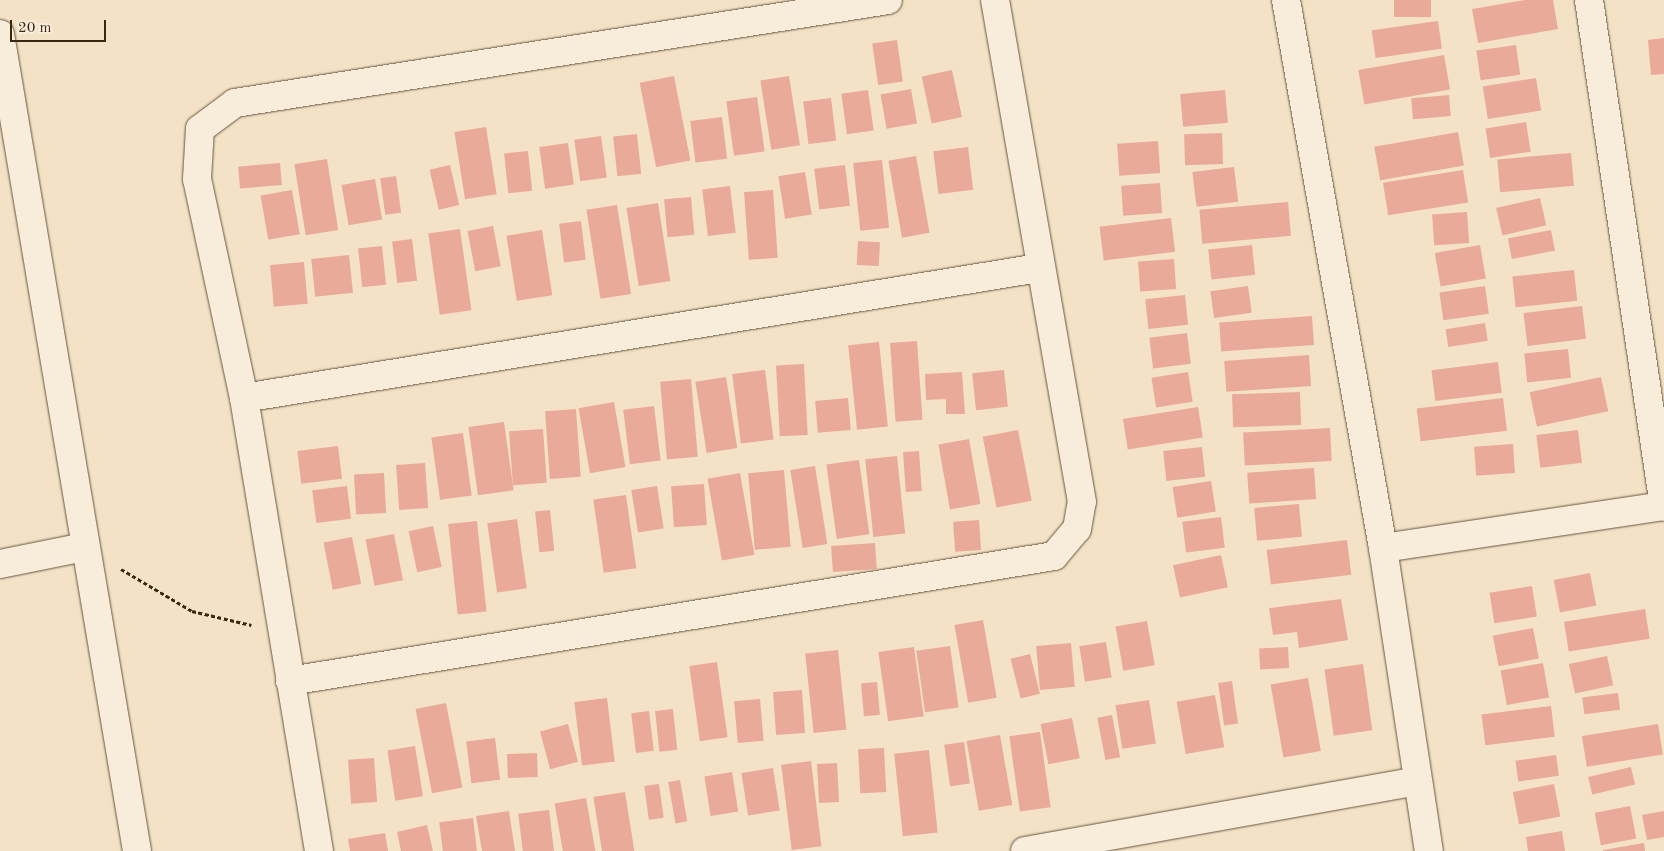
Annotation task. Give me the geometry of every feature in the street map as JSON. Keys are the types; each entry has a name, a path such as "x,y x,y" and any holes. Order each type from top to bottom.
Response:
{"street":[{"path":"319,851 244,398 197,179 200,129 235,103 888,0"},
{"path":"290,681 1054,556 1077,529 1082,502 1039,268 995,0"},
{"path":"1286,0 1383,548 1429,851"},
{"path":"1383,548 1664,506 1589,0"},
{"path":"0,34 84,547 138,851"},
{"path":"244,398 1039,268"},
{"path":"0,564 84,547"},
{"path":"1025,851 1133,841 1417,781"}],"path":[{"path":"84,547 192,611 282,632"}],"building":[{"path":"1394,0 1431,0 1431,17 1394,17"},
{"path":"1525,0 1553,0 1558,29 1478,43 1472,9"},
{"path":"1438,21 1442,49 1376,58 1372,30"},
{"path":"1664,38 1664,74 1651,75 1648,40"},
{"path":"897,40 903,82 878,85 872,43"},
{"path":"1516,45 1520,75 1481,80 1476,51"},
{"path":"1444,55 1450,89 1364,105 1358,70"},
{"path":"952,70 962,117 932,123 922,76"},
{"path":"674,76 690,160 656,167 640,83"},
{"path":"789,76 800,145 771,150 760,81"},
{"path":"1536,78 1541,111 1488,119 1483,86"},
{"path":"911,89 917,123 887,129 880,94"},
{"path":"868,90 874,131 847,134 841,94"},
{"path":"1225,90 1228,123 1183,127 1180,94"},
{"path":"1449,95 1451,116 1413,119 1411,98"},
{"path":"757,97 765,151 734,156 726,101"},
{"path":"831,98 836,141 808,144 803,101"},
{"path":"722,117 727,159 695,163 690,121"},
{"path":"1526,122 1531,152 1490,158 1486,128"},
{"path":"486,127 497,194 465,199 454,132"},
{"path":"1458,132 1464,165 1380,180 1374,147"},
{"path":"1222,133 1223,164 1185,165 1184,134"},
{"path":"637,134 641,174 617,176 613,137"},
{"path":"601,136 607,178 580,181 574,140"},
{"path":"1158,141 1160,173 1119,176 1117,144"},
{"path":"568,143 574,185 545,189 539,147"},
{"path":"968,147 973,190 939,194 933,151"},
{"path":"528,151 532,191 508,193 504,154"},
{"path":"1571,153 1574,186 1500,192 1497,159"},
{"path":"916,156 930,233 902,238 888,161"},
{"path":"327,159 338,230 306,235 294,164"},
{"path":"882,160 889,228 860,231 853,163"},
{"path":"280,163 282,185 240,189 238,167"},
{"path":"450,165 459,205 439,210 430,170"},
{"path":"845,165 850,206 819,209 814,169"},
{"path":"1234,167 1238,202 1197,207 1192,172"},
{"path":"1463,170 1468,203 1388,215 1383,183"},
{"path":"805,172 812,214 785,219 778,176"},
{"path":"396,176 401,213 385,215 380,178"},
{"path":"375,179 382,219 349,225 342,185"},
{"path":"1160,183 1162,213 1123,216 1121,186"},
{"path":"730,186 736,233 708,236 702,189"},
{"path":"292,190 300,234 268,240 260,196"},
{"path":"773,190 778,258 749,260 744,192"},
{"path":"691,197 694,235 667,237 664,199"},
{"path":"1540,198 1546,225 1502,235 1496,208"},
{"path":"1288,202 1291,236 1202,244 1199,210"},
{"path":"658,203 670,281 639,286 626,208"},
{"path":"617,205 631,294 600,299 586,210"},
{"path":"1467,212 1469,243 1434,245 1432,214"},
{"path":"1171,218 1175,252 1104,261 1100,227"},
{"path":"581,221 586,260 564,262 559,224"},
{"path":"493,226 501,266 475,271 467,231"},
{"path":"460,229 471,310 440,315 428,233"},
{"path":"542,230 552,295 517,301 506,236"},
{"path":"1551,230 1555,251 1512,259 1508,238"},
{"path":"412,239 417,281 397,283 392,241"},
{"path":"858,241 880,242 879,266 857,265"},
{"path":"1252,245 1255,275 1211,279 1208,250"},
{"path":"1480,245 1486,278 1441,286 1435,253"},
{"path":"382,246 386,285 362,287 358,249"},
{"path":"349,255 353,293 315,297 311,259"},
{"path":"1174,259 1176,289 1140,291 1138,262"},
{"path":"304,262 308,304 274,307 270,265"},
{"path":"1574,270 1577,301 1516,307 1512,276"},
{"path":"1248,286 1252,313 1214,318 1210,291"},
{"path":"1485,286 1489,314 1443,320 1439,292"},
{"path":"1185,295 1188,325 1148,329 1145,299"},
{"path":"1582,306 1586,339 1527,346 1523,313"},
{"path":"1312,316 1314,345 1221,351 1219,322"},
{"path":"1485,323 1488,341 1448,347 1445,329"},
{"path":"1187,333 1191,364 1153,368 1149,338"},
{"path":"917,341 923,420 896,422 890,343"},
{"path":"879,342 888,427 857,430 848,345"},
{"path":"1568,349 1571,378 1527,382 1524,354"},
{"path":"1309,355 1311,386 1226,392 1224,361"},
{"path":"1498,362 1502,393 1435,401 1431,370"},
{"path":"804,364 808,435 780,436 776,365"},
{"path":"765,370 774,439 741,443 732,374"},
{"path":"1004,370 1008,407 976,410 972,373"},
{"path":"962,372 965,414 946,414 946,399 926,400 925,374"},
{"path":"1188,372 1193,402 1156,407 1151,378"},
{"path":"726,377 737,448 707,453 695,382"},
{"path":"1601,377 1608,411 1537,426 1530,392"},
{"path":"691,379 698,457 667,459 660,382"},
{"path":"1300,392 1301,425 1233,427 1232,394"},
{"path":"848,398 851,430 818,433 815,401"},
{"path":"1503,398 1507,431 1421,441 1417,409"},
{"path":"614,402 625,467 590,473 579,408"},
{"path":"654,406 661,461 630,464 623,410"},
{"path":"1198,407 1203,438 1128,450 1123,419"},
{"path":"576,409 581,477 550,479 545,411"},
{"path":"504,422 514,490 478,495 468,427"},
{"path":"1330,428 1332,461 1245,466 1243,433"},
{"path":"543,429 547,483 513,485 509,431"},
{"path":"1018,430 1032,501 996,508 983,437"},
{"path":"1578,430 1582,463 1540,468 1536,435"},
{"path":"463,433 472,495 440,500 431,437"},
{"path":"969,439 980,504 950,509 938,444"},
{"path":"1513,444 1515,473 1476,476 1474,447"},
{"path":"338,446 342,479 301,484 297,451"},
{"path":"1202,447 1205,477 1166,481 1163,451"},
{"path":"919,451 922,491 906,492 903,452"},
{"path":"897,456 905,534 873,537 865,459"},
{"path":"859,460 869,534 837,539 826,465"},
{"path":"425,463 428,508 399,510 396,465"},
{"path":"815,466 827,544 803,548 790,470"},
{"path":"1314,468 1316,499 1249,504 1247,473"},
{"path":"784,470 791,547 755,550 748,473"},
{"path":"384,473 386,513 356,515 354,475"},
{"path":"740,473 754,555 722,560 708,479"},
{"path":"1211,481 1216,512 1177,518 1172,487"},
{"path":"704,484 707,525 674,527 671,486"},
{"path":"347,486 351,519 316,523 312,490"},
{"path":"657,486 664,528 638,533 631,490"},
{"path":"626,495 636,568 604,573 593,500"},
{"path":"1299,504 1302,537 1257,541 1254,508"},
{"path":"550,510 554,551 539,552 535,512"},
{"path":"1221,517 1225,548 1186,553 1182,522"},
{"path":"517,519 527,588 497,592 487,523"},
{"path":"979,520 981,550 955,552 953,522"},
{"path":"477,521 487,612 458,615 448,524"},
{"path":"433,526 442,567 417,572 409,531"},
{"path":"394,534 403,580 375,586 366,540"},
{"path":"352,537 361,584 333,590 324,543"},
{"path":"1347,540 1351,575 1271,585 1267,550"},
{"path":"875,543 877,569 833,572 831,546"},
{"path":"1221,555 1228,587 1180,597 1173,565"},
{"path":"1590,573 1596,605 1560,612 1554,580"},
{"path":"1532,586 1537,617 1494,623 1490,593"},
{"path":"1341,599 1348,640 1299,648 1297,632 1273,635 1269,608"},
{"path":"1645,609 1650,639 1569,651 1564,622"},
{"path":"983,620 997,698 968,703 954,625"},
{"path":"1147,621 1155,665 1123,671 1115,627"},
{"path":"1533,628 1539,658 1499,666 1493,636"},
{"path":"1106,642 1112,678 1085,682 1079,646"},
{"path":"1071,643 1075,687 1040,690 1036,646"},
{"path":"950,646 959,707 925,712 916,651"},
{"path":"914,647 924,716 888,721 878,652"},
{"path":"1288,647 1289,668 1260,669 1259,649"},
{"path":"838,650 846,730 814,733 805,653"},
{"path":"1030,654 1040,694 1021,699 1011,659"},
{"path":"1607,656 1613,685 1575,693 1569,664"},
{"path":"717,662 728,737 700,741 689,666"},
{"path":"1543,663 1549,697 1507,705 1501,670"},
{"path":"1363,664 1372,730 1334,736 1324,669"},
{"path":"1308,678 1321,751 1283,757 1271,685"},
{"path":"1232,681 1238,724 1224,726 1218,683"},
{"path":"877,682 880,715 864,716 861,683"},
{"path":"802,690 805,733 776,735 773,692"},
{"path":"1618,693 1620,710 1584,714 1582,697"},
{"path":"1215,695 1224,747 1186,754 1177,702"},
{"path":"607,698 615,762 582,766 574,702"},
{"path":"760,699 764,741 738,743 734,701"},
{"path":"1149,700 1156,743 1122,749 1115,705"},
{"path":"446,703 462,787 432,793 416,709"},
{"path":"1551,706 1555,737 1485,745 1482,715"},
{"path":"673,709 677,750 659,752 655,711"},
{"path":"649,711 654,751 636,753 631,713"},
{"path":"1112,715 1120,757 1105,760 1097,718"},
{"path":"1072,718 1080,758 1048,764 1041,724"},
{"path":"568,724 578,762 550,769 540,732"},
{"path":"1658,724 1663,755 1587,767 1582,736"},
{"path":"1040,732 1051,807 1020,812 1009,736"},
{"path":"1000,735 1012,805 979,811 967,741"},
{"path":"495,738 500,780 471,783 466,742"},
{"path":"964,742 970,784 950,786 944,745"},
{"path":"415,746 423,796 395,801 387,750"},
{"path":"884,748 886,792 860,793 858,749"},
{"path":"929,750 938,833 903,836 894,754"},
{"path":"537,753 538,777 508,778 507,754"},
{"path":"1556,755 1559,776 1518,782 1515,761"},
{"path":"374,758 377,802 351,804 348,760"},
{"path":"811,761 821,846 792,850 781,765"},
{"path":"837,763 839,802 819,803 817,764"},
{"path":"1631,767 1635,785 1592,794 1588,777"},
{"path":"773,768 780,810 748,815 741,773"},
{"path":"732,772 738,812 711,816 704,776"},
{"path":"680,780 687,821 675,823 668,782"},
{"path":"659,784 664,818 649,820 644,786"},
{"path":"1554,784 1560,816 1519,824 1513,792"},
{"path":"625,792 634,851 602,851 593,797"},
{"path":"586,798 595,851 563,851 554,804"},
{"path":"1630,806 1636,838 1601,845 1595,813"},
{"path":"549,810 554,851 523,851 518,814"},
{"path":"509,811 515,851 482,851 476,816"},
{"path":"1664,811 1664,837 1647,840 1642,815"},
{"path":"473,818 477,851 443,851 439,822"},
{"path":"427,825 433,851 401,851 397,832"},
{"path":"1562,831 1565,851 1528,851 1526,837"},
{"path":"385,833 388,851 350,851 348,839"},
{"path":"1644,843 1645,851 1603,851 1603,850"}]}
